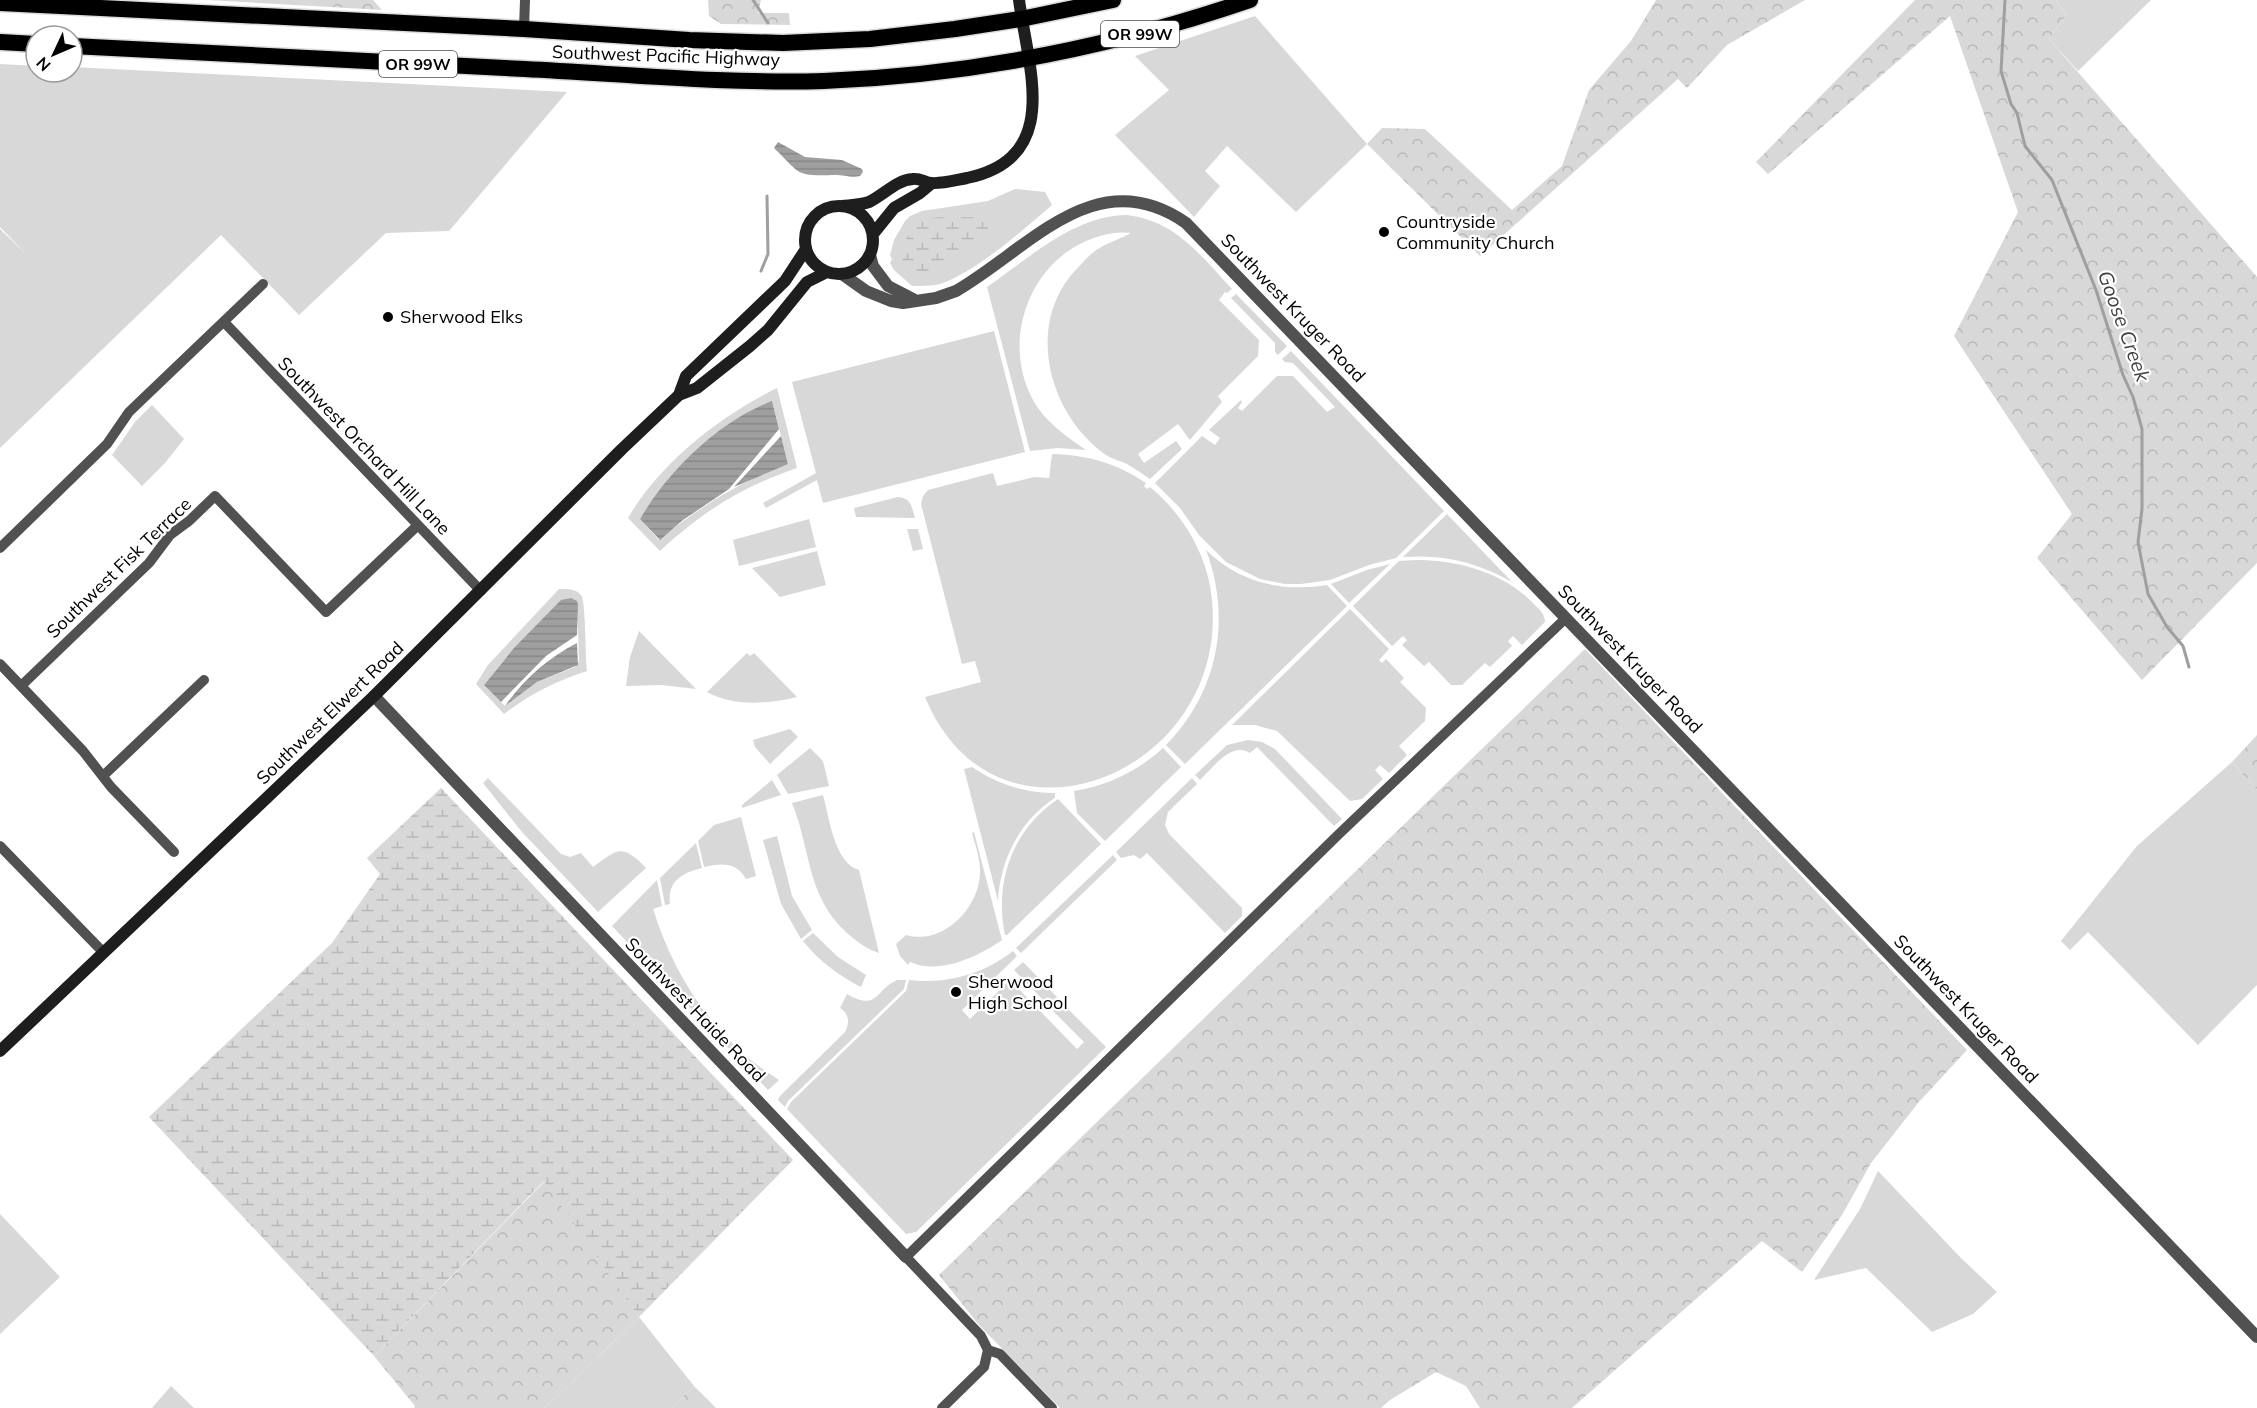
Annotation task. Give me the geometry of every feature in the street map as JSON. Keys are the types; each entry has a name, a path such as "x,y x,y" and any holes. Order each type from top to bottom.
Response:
{"highway":[{"name":"Southwest Pacific Highway","path":"0,3 783,43 870,39 1022,19 1113,0"},
{"name":"Southwest Pacific Highway","path":"84,47 785,81 894,76 1028,59 1108,43 1250,0"},
{"path":"0,42 24,43"}],"main road":[{"path":"842,206 853,208 862,214 873,234 873,245 863,265 842,274 827,272 810,259 805,241 807,226 814,216 824,209 842,206 859,205 871,201 896,185 914,178 932,183 991,171 1008,161 1024,143 1030,131 1034,106 1019,0"},
{"path":"873,234 894,208 932,183"},
{"name":"Southwest Elwert Road","path":"679,395 687,376 785,281 806,249"},
{"name":"Southwest Elwert Road","path":"0,1051 374,696 679,395 697,388 750,346 768,330 807,282 827,272"}],"street":[{"path":"524,28 525,0"},
{"name":"Southwest Kruger Road","path":"842,274 866,291 891,301 903,303 936,298 956,291 1060,220 1083,208 1109,202 1145,204 1181,220 1195,231 2257,1337"},
{"path":"870,255 873,266 888,286 915,300"},
{"path":"0,548 107,444 129,412 263,284"},
{"name":"Southwest Orchard Hill Lane","path":"224,322 481,591"},
{"name":"Southwest Fisk Terrace","path":"21,686 149,562 170,535 189,522 215,496 326,612 417,526"},
{"path":"906,1257 1340,833 1566,618"},
{"path":"0,664 83,751 103,776 174,852"},
{"path":"103,776 204,680"},
{"name":"Southwest Haide Road","path":"374,696 981,1336 988,1350 1000,1354 1052,1408"},
{"path":"0,846 103,952"},
{"path":"942,1408 984,1367 988,1350"}],"green space":[{"path":"208,0 306,0 313,6"},
{"path":"306,0 373,0 382,10 313,6"},
{"path":"708,0 761,0 758,13 789,13 790,25 721,24 709,16"},
{"path":"1656,0 1805,0 1727,45 1687,88 1678,79 1480,256 1367,144 1382,128 1425,129 1512,210 1562,166 1589,90 1631,41"},
{"path":"1915,0 2056,0 2066,15 2049,39 2257,277 2257,563 2142,680 2037,558 2072,514 1954,336 2018,212 1950,16 1768,174 1756,162"},
{"path":"2056,0 2151,0 2078,71 2049,39 2066,15"},
{"path":"1255,16 1367,144 1296,212 1227,146 1205,171 1220,186 1194,217 1115,135 1169,90 1135,56"},
{"path":"0,64 24,65 24,84 84,84 84,68 567,92 449,231 386,233 299,315 221,235 0,448 0,229 27,255 0,227"},
{"path":"1015,189 1045,192 1052,205 984,260 954,278 933,285 912,286 894,270 890,263 892,259 890,255 894,240 910,216 922,211 988,201"},
{"path":"1127,215 1160,224 1198,252 1232,289 1225,292 1219,300 1259,340 1258,356 1218,396 1222,402 1190,440 1178,424 1138,454 1144,463 1176,441 1182,449 1150,479 1127,464 1106,455 1087,439 1071,419 1059,396 1051,371 1048,346 1050,321 1058,296 1072,274 1094,251 1131,233 1113,233 1086,241 1066,253 1048,269 1035,288 1026,309 1021,331 1020,355 1024,378 1033,400 1050,422 1086,450 1058,448 1030,451 987,287 1036,251 1071,230 1089,222"},
{"path":"990,216 994,223 958,254 938,267 928,272 918,273 909,271 904,266 902,259 906,241 915,225 921,221 937,217"},
{"path":"1236,294 1287,346 1278,355 1275,352 1275,343 1231,298"},
{"path":"994,331 1025,452 823,503 817,480 766,508 763,503 816,473 792,382"},
{"path":"1291,351 1444,511 1396,558 1369,565 1330,580 1301,584 1285,584 1260,579 1226,562 1199,535 1180,508 1155,483 1202,436 1215,445 1220,438 1209,430 1241,400 1238,408 1242,411 1277,376 1293,376 1327,412 1335,407 1293,363 1282,359"},
{"path":"777,388 797,468 758,483 724,502 692,524 660,551 628,518 641,498 674,460 713,427","holes":["772,401 788,463 720,496 659,540 640,519 668,481 702,446 732,423"]},
{"path":"152,405 184,439 165,463 142,486 112,455 135,422"},
{"path":"1052,454 1101,461 1124,470 1146,483 1144,486 1147,489 1150,487 1162,498 1184,523 1200,552 1210,584 1212,600 1207,661 1184,713 1147,753 1101,778 1051,788 1002,779 958,749 925,697 981,682 975,661 962,664 921,504 928,490 993,473 997,486 1034,477 1049,478"},
{"path":"898,497 908,501 915,518 856,517 854,508"},
{"path":"1447,514 1512,582 1486,569 1446,558 1403,557"},
{"path":"809,519 816,547 739,566 733,540"},
{"path":"907,529 918,529 923,549 913,551"},
{"path":"1206,550 1233,570 1262,582 1293,587 1327,585 1347,606 1185,764 1166,745 1184,724 1198,702 1215,654 1218,602 1214,576"},
{"path":"817,551 826,585 780,597 752,568"},
{"path":"1416,560 1463,565 1494,576 1521,592 1543,614 1545,622 1522,645 1513,636 1508,641 1512,646 1490,667 1485,663 1462,685 1451,685 1429,662 1424,666 1402,645 1407,640 1403,636 1392,646 1353,606 1399,561"},
{"path":"1390,564 1349,603 1331,584 1367,570"},
{"path":"559,589 573,590 581,595 584,607 587,671 544,689 504,714 476,684 488,665","holes":["577,601 579,661 575,667 537,682 505,706 484,685 503,661"]},
{"path":"1350,609 1389,649 1379,660 1382,663 1386,659 1404,678 1400,682 1426,708 1425,721 1399,746 1407,755 1389,773 1380,765 1375,770 1383,779 1362,799 1350,801 1277,731 1255,725 1232,725"},
{"path":"639,631 696,689 661,685 626,686 630,657"},
{"path":"1585,649 1967,1050 1918,1103 1871,1163 1842,1215 1802,1272 1762,1241 1572,1408 1480,1408 1466,1386 1436,1372 1381,1408 1060,1408 979,1325 939,1275"},
{"path":"747,653 750,656 754,653 797,697 751,703 728,700 707,692"},
{"path":"790,729 798,737 770,764 755,747 753,740"},
{"path":"2257,735 2257,790 2232,762"},
{"path":"1248,740 1262,742 1275,749 1342,819 1334,826 1257,747 1250,753 1236,750 1229,753 1200,780 1195,775 1227,745"},
{"path":"810,748 823,761 829,786 788,794 777,775"},
{"path":"1163,748 1181,767 1105,841 1077,813 1074,791 1122,776 1143,764"},
{"path":"2232,762 2257,790 2257,985 2198,1045 2088,932 2070,950 2061,941 2137,846"},
{"path":"972,767 1012,786 1055,793 1055,798 1032,818 1014,842 1003,871 998,901 964,769"},
{"path":"488,778 561,854 570,857 581,853 593,867 608,856 620,851 631,855 646,868 598,912 522,832 483,783"},
{"path":"1192,778 1197,784 1168,812 1165,825 1169,834 1242,908 1242,916 1225,933 1147,853 1140,859 1134,855 1121,858 1116,852"},
{"path":"772,780 781,795 742,808 742,805"},
{"path":"441,788 793,1160 639,1317 544,1181 374,1356 149,1117 332,943 380,874 367,858"},
{"path":"823,795 838,849 851,866 859,870 879,953 862,945 847,933 824,904 817,888 792,803"},
{"path":"1058,799 1101,844 1005,935 1002,896 1010,859 1029,826"},
{"path":"741,817 756,876 746,879 738,869 728,865 704,867 698,841 714,825"},
{"path":"974,832 1002,940 958,962 933,966 910,962 908,965 900,956 896,944 906,935 920,937 934,935 946,929 958,920 974,897 979,884 980,870 972,833"},
{"path":"777,836 792,896 812,930 801,939 781,904 763,840"},
{"path":"696,843 702,868 688,872 677,879 671,889 670,904 665,905 660,878"},
{"path":"1113,855 1117,860 1021,953 1016,948"},
{"path":"657,880 662,906 653,909 673,960 686,984 717,1027 736,1047 779,1080 768,1090 612,926"},
{"path":"813,933 838,957 866,975 861,987 829,967 809,948 803,941"},
{"path":"1013,951 1017,956 962,1010 970,1019 1010,980 1077,1049 1084,1042 1053,1011 1062,1003 1106,1047 916,1232 906,1234 787,1109 791,1102 906,991 909,980 937,981 964,976 989,966"},
{"path":"1023,962 1057,997 1048,1005 1014,970"},
{"path":"897,980 906,980 904,989 788,1101 785,1107 778,1100 780,1096 845,1032 848,1018 840,1008 847,994 865,1001 871,1000"},
{"path":"1878,1171 1961,1258 1997,1292 1973,1314 1932,1332 1866,1268 1814,1280 1860,1209"},
{"path":"545,1181 639,1317 545,1408 414,1408 415,1406 374,1356"},
{"path":"0,1214 60,1277 0,1334"},
{"path":"639,1317 694,1386 671,1408 545,1408"},
{"path":"171,1386 194,1408 152,1408"},
{"path":"694,1386 716,1408 671,1408"}],"shaded area":[{"path":"778,142 805,157 842,160 862,169 863,172 860,176 854,177 805,174 795,169 774,148"},
{"path":"772,401 779,429 729,489 683,520 660,540 640,519 665,483 714,435 733,421"},
{"path":"781,436 788,464 734,487"},
{"path":"571,598 577,601 578,605 577,635 546,656 501,702 484,685 514,648 561,600"},
{"path":"577,643 578,665 537,682 505,706 537,670 556,655"}],"waterway":[{"path":"753,0 768,23"},
{"name":"Goose Creek","path":"2005,0 2001,71 2011,104 2017,113 2025,146 2052,180 2096,290 2123,375 2133,397 2142,429 2142,509 2138,542 2148,594 2167,627 2183,646 2189,667"},
{"path":"761,271 768,254 767,196"}],"place":[{"name":"Countryside Community Church","path":"1384,232"},
{"name":"Sherwood Elks","path":"388,317"},
{"name":"Sherwood High School","path":"956,992"}]}
